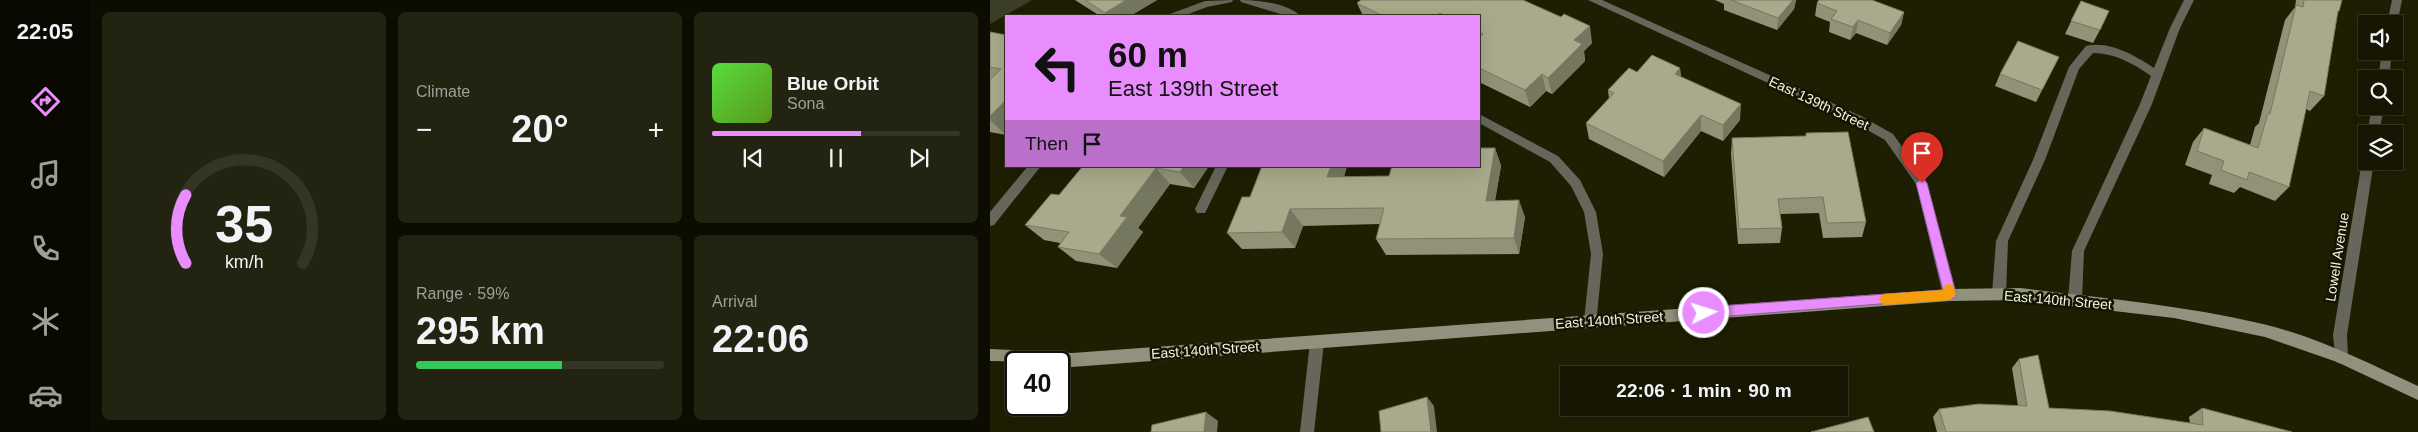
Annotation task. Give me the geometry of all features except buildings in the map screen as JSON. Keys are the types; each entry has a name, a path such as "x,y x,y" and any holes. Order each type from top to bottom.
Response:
{"street":[{"path":"1177,15 1205,4 1226,0"},
{"path":"1245,0 1293,15"},
{"name":"East 139th Street","path":"1593,0 1857,119 1889,137 1922,183 1950,294"},
{"path":"2074,300 2078,251 2134,131 2189,0"},
{"path":"2394,15 2397,0"},
{"path":"1999,294 2002,241 2040,160 2074,67 2090,49 2101,49 2126,57 2157,75"},
{"path":"1480,119 1554,159 1576,183 1590,212 1597,254 1591,321"},
{"path":"990,221 1034,167"},
{"path":"1201,209 1222,167"},
{"name":"Lowell Avenue","path":"2342,357 2340,335 2367,170"},
{"name":"East 140th Street","path":"990,355 1072,360 1950,294 2020,294 2174,312 2264,331 2342,357"},
{"path":"1307,432 1318,342"},
{"path":"2342,357 2418,393"}],"green space":[{"path":"990,0 1032,0 1005,15 990,24"}],"slow traffic":[{"path":"1884,299 1950,294 1949,289"}],"route":[{"path":"1704,313 1950,294 1922,183"}]}
